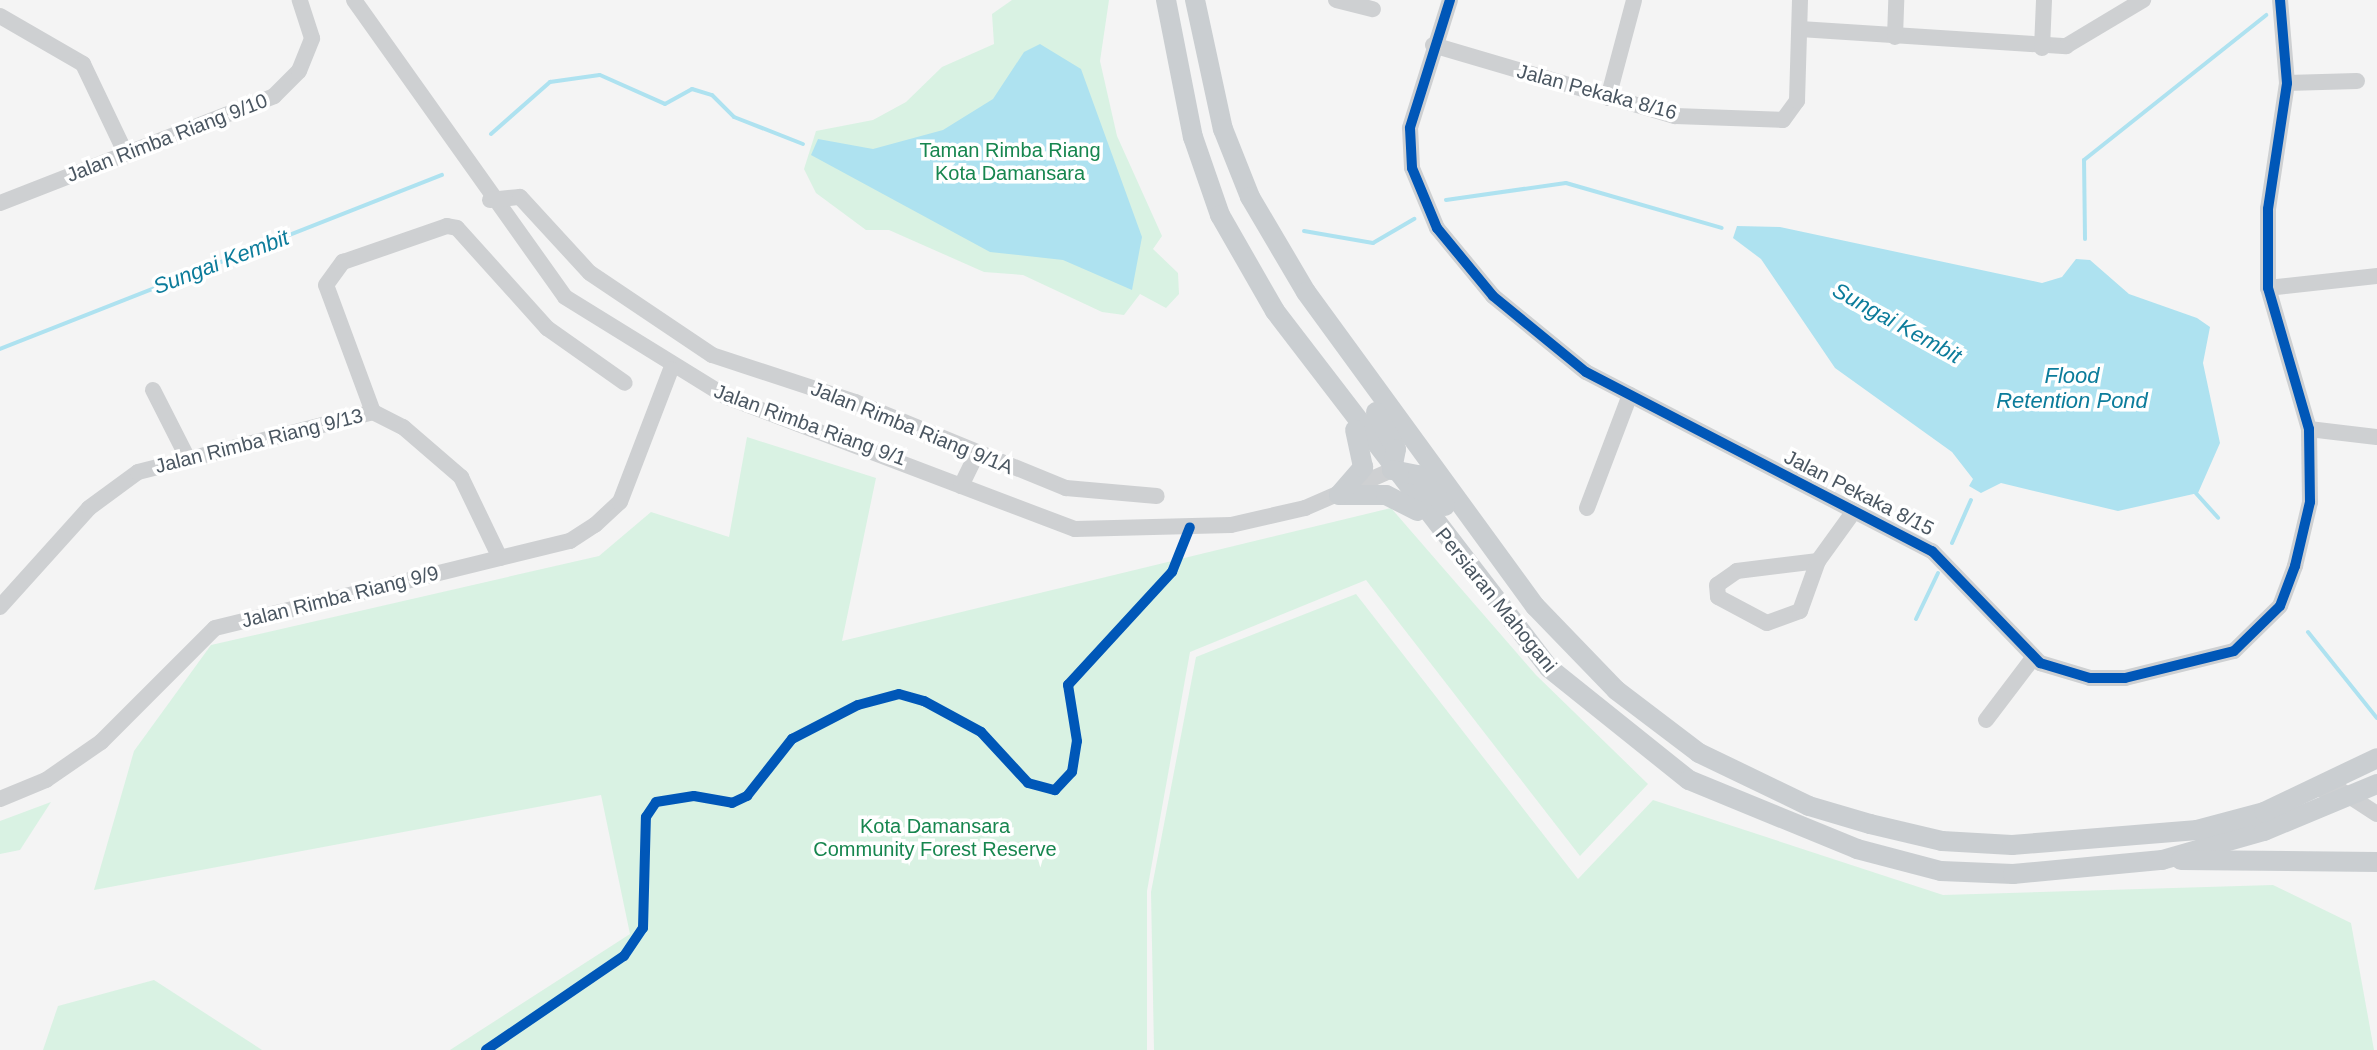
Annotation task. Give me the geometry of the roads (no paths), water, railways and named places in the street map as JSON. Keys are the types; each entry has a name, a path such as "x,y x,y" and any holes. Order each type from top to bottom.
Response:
{"main road":[{"name":"Persiaran Mahogani","path":"1166,0 1171,54 1220,215 1275,311 1392,470 1549,668 1597,712 1689,780 1741,805 1857,849 1941,871 2071,871 2162,860 2353,796 2377,784"},
{"name":"Persiaran Mahogani","path":"1195,0 1223,129 1250,197 1306,292 1495,555 1574,649 1663,728 1751,781 1870,824 1942,841 2088,844 2197,830 2319,789 2377,758"},
{"path":"1306,292 1316,326 1392,435 1392,470 1418,475 1495,555"},
{"path":"1339,495 1364,458 1346,408"},
{"path":"1339,495 1397,498 1436,526"},
{"path":"2162,860 2377,862"}],"street":[{"name":"Jalan Rimba Riang 9/10","path":"0,203 288,86 312,38 300,0"},
{"name":"Jalan Rimba Riang 9/1","path":"354,0 413,73 490,200 565,297 671,369 1075,529 1231,525 1287,513 1339,495"},
{"path":"1336,0 1373,9"},
{"name":"Jalan Pekaka 8/15","path":"1450,0 1433,45 1410,128 1423,204 1493,296 1586,372 1932,551 2033,658 2090,678 2125,678 2200,664 2257,635 2280,606 2295,566 2310,502 2309,429 2268,288 2268,209 2287,83 2280,0"},
{"path":"1608,98 1634,0"},
{"name":"Jalan Pekaka 8/16","path":"1433,45 1675,116 1783,120 1797,101 1800,0"},
{"path":"1895,37 1896,0"},
{"path":"2042,48 2044,0"},
{"path":"1800,29 2042,48 2085,38 2143,0"},
{"path":"0,16 83,64 126,154"},
{"path":"2287,83 2357,81"},
{"name":"Jalan Rimba Riang 9/1A","path":"490,200 520,197 590,273 712,355 855,402 976,455 1081,491 1157,496"},
{"path":"373,412 326,285 343,262 447,226 457,228 547,328 625,383"},
{"path":"2268,288 2377,276"},
{"name":"Jalan Rimba Riang 9/9","path":"0,799 46,780 101,742 215,628 570,541 620,502 671,369"},
{"path":"153,390 188,459"},
{"path":"1587,508 1630,395"},
{"name":"Jalan Rimba Riang 9/13","path":"0,607 89,508 138,472 373,412 403,427 461,477 500,558"},
{"path":"2309,429 2377,437"},
{"path":"961,486 976,455"},
{"path":"1339,495 1392,470"},
{"path":"1818,561 1737,571 1717,585 1725,604 1767,623 1810,600 1818,561 1854,511"},
{"path":"1986,720 2033,658"},
{"path":"2319,789 2353,796 2377,814"}],"water":[{"path":"1040,44 1081,69 1142,237 1132,290 1063,260 990,252 811,155 818,139 873,149 943,130 993,99 1024,52"},
{"name":"Flood Retention Pond","path":"1737,226 1780,227 2042,283 2062,277 2076,259 2090,260 2129,294 2197,318 2210,327 2203,363 2220,443 2198,493 2118,511 2001,483 1981,493 1969,486 1973,479 1952,452 1835,368 1761,259 1733,238"}],"waterway":[{"path":"2085,239 2084,160 2266,15"},
{"name":"Sungai Kembit","path":"491,134 550,82 600,75 665,104 692,89 712,95 734,117 803,144"},
{"name":"Sungai Kembit","path":"0,349 442,175"},
{"name":"Sungai Kembit","path":"1446,200 1566,183 1722,228"},
{"name":"Sungai Kembit","path":"1304,231 1373,243 1414,219"},
{"name":"Sungai Kembit","path":"2194,491 2218,518"},
{"path":"1952,543 1971,500"},
{"path":"1916,619 1938,573"},
{"name":"Sungai Kembit","path":"2308,632 2377,718"}],"park label":[{"name":"Taman Rimba Riang Kota Damansara","path":"1010,162"},
{"name":"Kota Damansara Community Forest Reserve","path":"935,838"}]}
